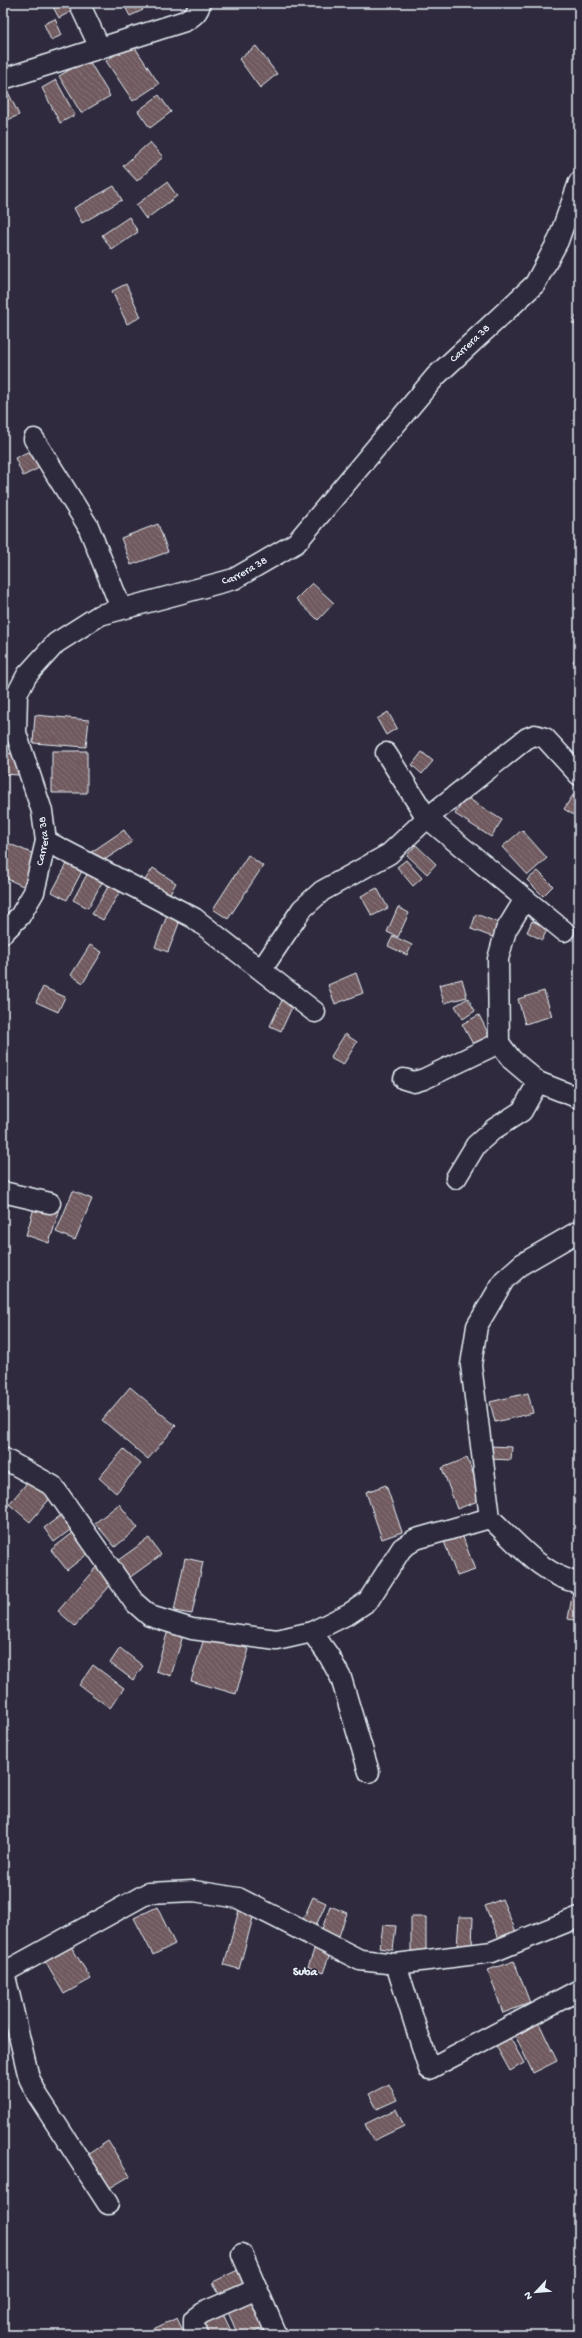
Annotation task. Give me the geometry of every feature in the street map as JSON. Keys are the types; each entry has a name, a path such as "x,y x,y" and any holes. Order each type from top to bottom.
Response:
{"street":[{"path":"79,3 100,48"},
{"path":"3,79 185,21 194,15 199,8 200,3"},
{"name":"Carrera 38","path":"3,933 20,916 34,892 46,841 42,811 16,733 18,694 27,675 56,643 100,614 234,579 296,543 436,376 535,284 558,241 579,182"},
{"path":"34,439 88,526 121,608"},
{"path":"262,969 302,909 322,891 389,854 427,818 527,738 535,735 545,738 579,775"},
{"path":"386,753 427,818 564,932"},
{"path":"46,841 194,918 262,969 315,1012"},
{"path":"525,899 506,930 498,959 499,1043 512,1060 538,1082 579,1098"},
{"path":"404,1079 414,1082 424,1079 499,1043"},
{"path":"456,1178 476,1145 494,1129 522,1110 538,1082"},
{"path":"3,1192 50,1203"},
{"path":"579,1231 522,1264 504,1280 477,1326 471,1365 490,1518 534,1560 567,1581 579,1583"},
{"path":"3,1458 53,1486 134,1602 150,1616 192,1629 276,1640 312,1632 350,1613 368,1601 392,1562 406,1545 416,1539 490,1518"},
{"path":"312,1632 329,1656 341,1678 369,1772"},
{"path":"108,2204 38,2096 29,2078 4,1973 148,1893 194,1891 238,1898 360,1960 396,1964 492,1952 579,1918"},
{"path":"396,1964 429,2069 579,1990"},
{"path":"242,2254 277,2335"},
{"path":"197,2335 194,2327 194,2319 202,2313 257,2289"}],"building":[{"path":"51,3 68,3 72,11 59,18"},
{"path":"123,3 140,3 143,10 130,16"},
{"path":"55,19 62,35 51,40 44,24"},
{"path":"132,43 159,84 133,101 106,61"},
{"path":"256,46 277,74 260,88 239,59"},
{"path":"88,59 110,96 81,113 59,76"},
{"path":"56,80 75,115 60,123 42,88"},
{"path":"9,94 19,115 3,122 3,96"},
{"path":"159,95 171,112 150,128 138,111"},
{"path":"150,142 163,157 137,181 123,166"},
{"path":"167,182 177,196 146,219 136,205"},
{"path":"114,186 122,200 82,223 74,208"},
{"path":"129,217 138,232 112,250 102,235"},
{"path":"126,284 141,317 127,324 112,291"},
{"path":"579,311 579,327 572,323"},
{"path":"36,448 45,465 23,476 15,458"},
{"path":"158,524 168,552 131,565 121,538"},
{"path":"312,583 334,603 318,620 296,599"},
{"path":"579,656 579,670 573,661"},
{"path":"3,709 9,710 7,735 3,735"},
{"path":"388,712 397,728 386,735 377,719"},
{"path":"35,715 89,720 86,747 33,743"},
{"path":"52,751 87,751 87,793 52,793"},
{"path":"422,752 433,761 422,774 412,765"},
{"path":"3,753 20,754 19,775 3,774"},
{"path":"573,795 579,799 579,809 575,816 564,809"},
{"path":"466,797 502,820 491,837 455,814"},
{"path":"124,830 132,842 98,864 90,853"},
{"path":"522,830 547,858 528,875 502,847"},
{"path":"3,841 36,855 23,886 3,877"},
{"path":"416,845 436,864 427,874 407,855"},
{"path":"248,855 263,866 228,919 213,909"},
{"path":"406,860 422,878 413,886 397,867"},
{"path":"68,862 83,869 67,900 52,892"},
{"path":"91,867 106,875 88,908 73,900"},
{"path":"153,868 176,883 167,898 143,883"},
{"path":"538,871 553,886 543,896 527,880"},
{"path":"111,882 122,888 103,920 92,914"},
{"path":"377,888 388,908 372,916 361,896"},
{"path":"398,907 409,913 398,937 387,932"},
{"path":"168,913 181,918 168,952 155,947"},
{"path":"476,914 504,925 498,939 471,929"},
{"path":"532,921 548,928 542,940 527,932"},
{"path":"393,936 412,945 407,955 388,946"},
{"path":"90,945 102,952 83,983 71,975"},
{"path":"356,973 363,993 335,1004 328,985"},
{"path":"462,979 467,997 444,1003 439,985"},
{"path":"43,987 65,997 58,1012 36,1002"},
{"path":"544,991 552,1016 525,1024 518,999"},
{"path":"283,998 294,1003 281,1031 270,1026"},
{"path":"468,998 475,1011 463,1019 455,1006"},
{"path":"479,1015 490,1037 474,1046 462,1024"},
{"path":"345,1034 357,1042 343,1065 330,1058"},
{"path":"73,1191 92,1199 75,1240 56,1232"},
{"path":"3,1197 10,1199 3,1220"},
{"path":"35,1205 59,1212 49,1243 26,1235"},
{"path":"130,1387 176,1426 148,1459 102,1420"},
{"path":"528,1393 533,1413 495,1422 490,1402"},
{"path":"490,1446 512,1447 511,1460 490,1459"},
{"path":"124,1449 141,1464 116,1493 99,1478"},
{"path":"467,1458 483,1499 457,1509 442,1468"},
{"path":"32,1477 53,1495 30,1522 9,1504"},
{"path":"386,1485 402,1532 382,1539 366,1492"},
{"path":"119,1504 138,1528 115,1547 95,1523"},
{"path":"68,1510 78,1524 54,1542 44,1528"},
{"path":"79,1528 95,1548 67,1570 51,1550"},
{"path":"460,1529 475,1570 457,1576 442,1536"},
{"path":"149,1538 161,1555 129,1578 117,1561"},
{"path":"185,1558 203,1562 192,1614 174,1611"},
{"path":"97,1566 114,1581 75,1626 58,1611"},
{"path":"573,1591 579,1592 579,1621 568,1619"},
{"path":"169,1627 184,1632 171,1676 156,1671"},
{"path":"205,1635 249,1649 236,1694 191,1681"},
{"path":"120,1648 143,1666 133,1680 110,1663"},
{"path":"93,1665 124,1688 110,1708 79,1685"},
{"path":"313,1897 326,1903 315,1928 302,1922"},
{"path":"502,1899 517,1934 500,1941 485,1906"},
{"path":"330,1906 347,1913 337,1942 320,1935"},
{"path":"157,1907 175,1944 153,1955 134,1918"},
{"path":"239,1910 254,1914 239,1969 224,1965"},
{"path":"411,1917 426,1917 426,1954 411,1954"},
{"path":"459,1917 473,1917 472,1949 457,1948"},
{"path":"383,1925 396,1926 393,1950 380,1948"},
{"path":"69,1943 91,1979 64,1994 43,1958"},
{"path":"315,1947 330,1953 323,1973 308,1967"},
{"path":"514,1961 530,2003 503,2013 488,1970"},
{"path":"579,2003 579,2014 574,2006"},
{"path":"538,2021 557,2061 533,2073 514,2033"},
{"path":"509,2036 524,2063 510,2071 495,2044"},
{"path":"389,2084 397,2100 377,2109 369,2094"},
{"path":"396,2109 404,2126 373,2141 365,2124"},
{"path":"108,2141 130,2176 108,2189 87,2155"},
{"path":"238,2270 246,2287 221,2299 213,2282"},
{"path":"253,2300 265,2327 248,2335 238,2335 228,2312"},
{"path":"222,2312 233,2335 207,2335 201,2323"},
{"path":"177,2318 185,2335 140,2335"}],"district":[{"name":"Suba","path":"305,1973"}]}
